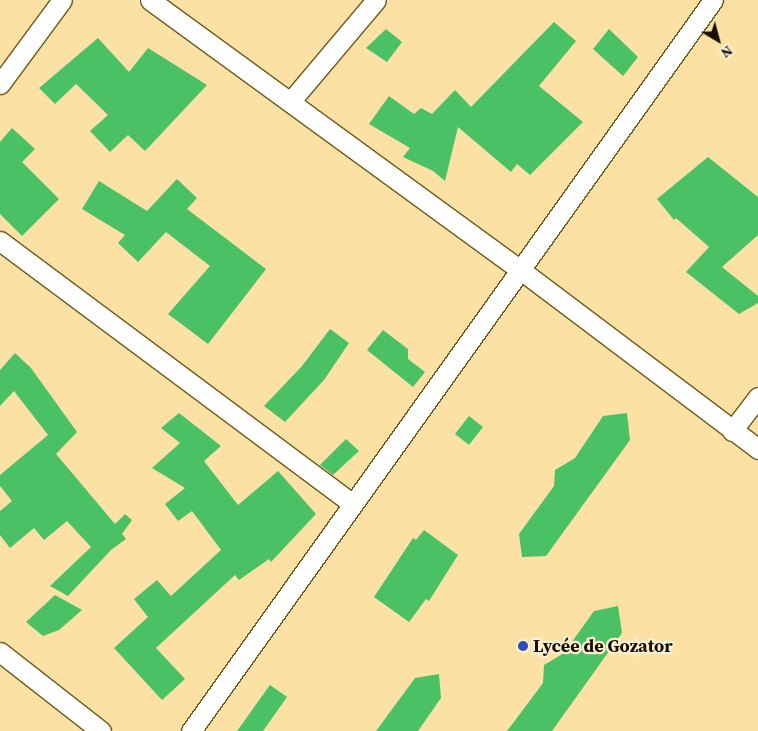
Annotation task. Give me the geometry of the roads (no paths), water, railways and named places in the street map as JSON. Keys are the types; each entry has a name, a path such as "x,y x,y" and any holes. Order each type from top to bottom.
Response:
{"street":[{"path":"0,84 62,0"},
{"path":"150,0 522,271 758,449"},
{"path":"290,102 376,0"},
{"path":"191,731 522,271 714,0"},
{"path":"0,241 353,504"},
{"path":"732,431 758,397"},
{"path":"0,652 101,731"}],"place":[{"name":"Lycée de Gozator","path":"523,646"}]}
